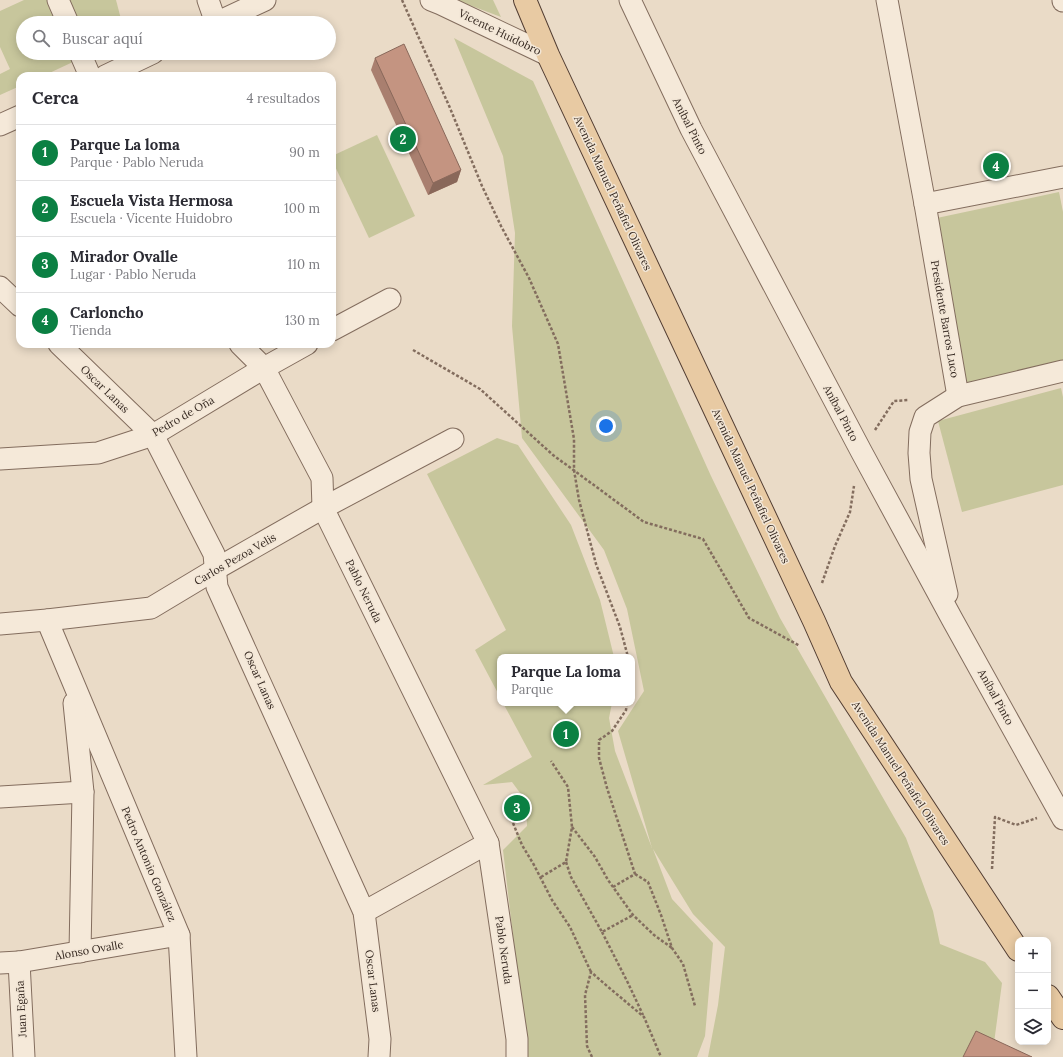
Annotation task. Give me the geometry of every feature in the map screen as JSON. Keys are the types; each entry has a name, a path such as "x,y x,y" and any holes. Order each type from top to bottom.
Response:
{"main road":[{"name":"Avenida Manuel Peñafiel Olivares","path":"524,0 548,55 814,621 841,682 1015,945"},
{"path":"1051,1000 1063,1018"}],"street":[{"path":"58,0 65,16"},
{"path":"208,0 214,16"},
{"path":"231,16 265,0"},
{"name":"Vicente Huidobro","path":"431,0 548,55"},
{"name":"Aníbal Pinto","path":"630,0 691,129 861,451 952,619 1062,813"},
{"name":"Presidente Barros Luco","path":"888,0 958,396"},
{"path":"83,60 88,72"},
{"path":"113,72 138,60"},
{"path":"0,125 16,118"},
{"path":"925,204 1063,177"},
{"path":"0,286 16,302"},
{"path":"336,328 390,299"},
{"name":"Oscar Lanas","path":"63,348 153,435 214,554 217,587 364,912 380,1039 379,1057"},
{"name":"Pablo Neruda","path":"244,348 264,368 322,478 323,508 488,842 517,1039 517,1057"},
{"name":"Pedro de Oña","path":"0,459 98,453 153,435 300,348"},
{"path":"952,619 921,479 919,453 920,432 925,417 958,396 1063,371"},
{"name":"Carlos Pezoa Velis","path":"0,624 151,608 323,508 453,439"},
{"name":"Pedro Antonio González","path":"47,620 179,935 186,1057"},
{"name":"Pedro Antonio González","path":"72,680 83,792 80,952"},
{"path":"0,798 83,792"},
{"path":"364,912 488,842"},
{"name":"Alonso Ovalle","path":"10,962 179,935"},
{"name":"Juan Egaña","path":"10,962 24,1057"}],"path":[{"path":"402,0 450,108 482,186 501,226 529,278 558,344 574,439 574,470 579,500 596,564 620,627 627,654"},
{"path":"413,350 480,388 553,455 644,522 703,539 749,618 795,644 830,658"},
{"path":"627,706 626,710 612,732 599,740 599,758 607,788 635,874 648,882 672,948 683,964 695,1006"},
{"path":"551,761 568,787 572,827 566,862 571,878 602,932 628,983 660,1057"},
{"path":"981,894 991,885 995,817 1016,825 1062,813"},
{"path":"513,823 522,845 541,877 552,900 570,927 591,972 644,1017"},
{"path":"572,827 595,857 608,880 633,915 654,935 672,948"},
{"path":"541,877 566,862"},
{"path":"613,887 635,874"},
{"path":"602,932 633,915"},
{"path":"591,972 586,995 587,1046 592,1057"}],"green space":[{"path":"24,0 48,0 55,16 16,16 16,60 75,61 52,72 16,72 16,88 0,95 0,74 10,69 0,47 0,11"},
{"path":"67,0 116,0 120,16 74,16"},
{"path":"456,0 493,0 501,17"},
{"path":"454,38 533,81 711,476 780,618 906,838 933,911 940,944 985,962 1002,983 994,1043 965,1057 708,1057 718,1005 725,947 693,914 653,849 672,899 713,943 705,1036 697,1057 523,1057 525,1039 503,850 527,826 526,801 512,782 483,785 532,757 505,706 611,706 609,718 615,751 652,848 618,731 644,691 627,609 604,550 522,438 512,326 515,233 503,156"},
{"path":"377,135 415,216 369,238 336,168 336,154"},
{"path":"1059,192 1063,212 1063,370 954,394 918,222"},
{"path":"1061,388 1063,397 1063,485 962,512 938,421"},
{"path":"497,438 518,445 571,525 600,600 613,654 497,654 497,691 475,650 506,630 427,474"}],"building":[{"path":"404,44 461,170 433,183 375,58"},
{"path":"976,1031 1032,1057 963,1057"}],"place":[{"name":"Escuela Vista Hermosa","path":"403,139"},
{"name":"Carloncho","path":"996,166"},
{"name":"Parque La loma","path":"566,734"},
{"name":"Mirador Ovalle","path":"517,808"}]}
